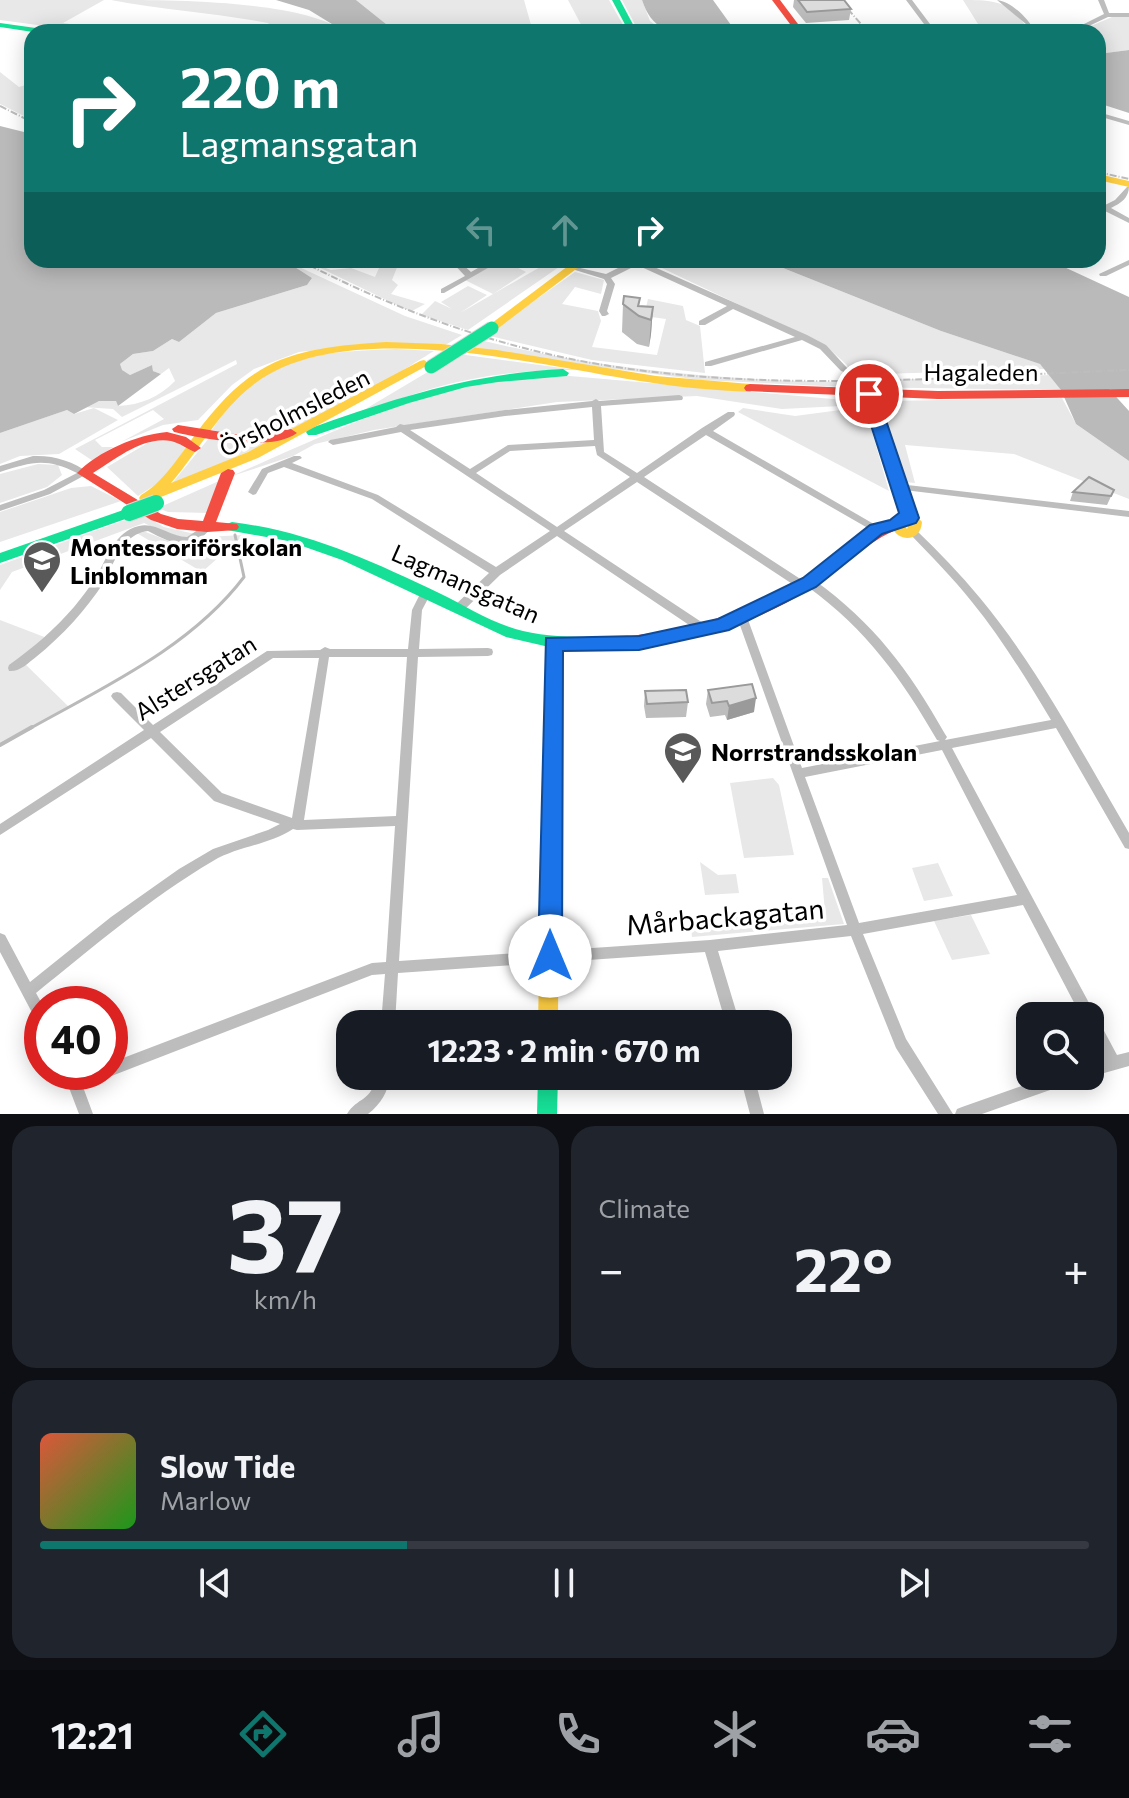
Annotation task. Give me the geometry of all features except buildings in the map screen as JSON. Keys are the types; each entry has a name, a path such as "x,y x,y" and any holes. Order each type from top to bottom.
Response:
{"street":[{"path":"616,0 629,24"},
{"path":"776,0 794,24"},
{"path":"909,0 927,24"},
{"path":"1000,0 1028,24"},
{"path":"1101,0 1107,15"},
{"path":"1088,24 1107,15 1129,15"},
{"path":"0,25 24,28"},
{"path":"1106,116 1129,123"},
{"path":"1106,181 1129,186 1123,198 1106,206"},
{"path":"1106,210 1129,221"},
{"path":"1103,274 1129,262"},
{"path":"462,268 468,274"},
{"path":"444,291 481,268"},
{"name":"Örsholmsleden","path":"0,558 228,473 427,366 488,327 562,268"},
{"path":"585,268 607,277 611,284 603,311 605,314"},
{"path":"607,277 624,268"},
{"path":"653,268 823,347 844,369"},
{"path":"702,323 734,305"},
{"path":"708,364 804,337"},
{"path":"151,501 173,478 219,413 244,384 270,368 304,355 347,348 456,351 642,379"},
{"path":"178,429 256,440 308,431 437,388 482,378 548,372 642,379"},
{"name":"Hagaleden","path":"642,379 869,394 1129,393"},
{"path":"869,394 899,487 906,525 964,583 1001,631 1129,844"},
{"path":"333,442 491,412 679,398"},
{"path":"596,402 600,453 854,616 903,671 944,742 1080,1002"},
{"path":"0,508 47,492 158,433 178,429 219,413"},
{"path":"458,609 496,572 731,414"},
{"path":"400,427 705,630"},
{"path":"705,430 876,529"},
{"name":"Örsholmsleden","path":"151,501 308,431"},
{"path":"138,443 170,434 183,437 195,448"},
{"path":"469,474 508,448 600,443"},
{"name":"Lagmansgatan","path":"0,469 35,458 58,459 156,517 177,524 256,529 280,535 426,593 510,633 553,643 639,643 705,630 742,617 807,584 876,529 906,525"},
{"path":"253,492 265,471 297,458"},
{"path":"285,464 302,473 375,497 496,572"},
{"path":"13,668 41,648 73,615 98,583 112,552 130,534 149,528 182,544 196,541 207,527 228,473"},
{"path":"899,487 1129,514"},
{"name":"Örsholmsleden","path":"0,549 126,510"},
{"path":"389,1010 413,651 417,610 426,593"},
{"path":"742,617 855,930 901,1043 946,1114"},
{"path":"548,1010 553,643"},
{"path":"294,824 325,651"},
{"name":"Alstersgatan","path":"0,830 271,654 325,651 488,652"},
{"path":"117,696 218,797 294,824 400,821"},
{"path":"799,773 944,742 1058,723"},
{"path":"36,986 204,859 294,824"},
{"name":"Mårbackagatan","path":"128,1063 348,977 393,966 710,946 855,930 1025,899"},
{"path":"0,939 26,986"},
{"path":"710,946 729,1010"},
{"path":"1104,1045 1114,1063"},
{"path":"1104,1066 1129,1059"},
{"path":"77,1090 86,1114"},
{"path":"354,1114 371,1104 379,1090"},
{"path":"547,1114 548,1090"},
{"path":"751,1090 757,1114"},
{"path":"962,1114 1030,1090"}],"shaded area":[{"path":"0,0 104,0 63,23 70,24 0,20"},
{"path":"111,0 234,4 299,14 330,24 269,24"},
{"path":"276,0 356,0 386,24 332,24 309,10"},
{"path":"356,0 524,0 531,24 386,24"},
{"path":"568,0 609,0 622,24 581,24"},
{"path":"622,0 642,0 654,24 635,24"},
{"path":"642,0 713,0 730,24 657,24"},
{"path":"963,0 1002,4 1024,24 978,24"},
{"path":"1112,17 1129,17 1129,50 1106,53 1106,24 1096,24"},
{"path":"1129,50 1129,113 1106,106 1106,53"},
{"path":"0,72 19,87 24,85 24,116 0,104"},
{"path":"0,126 24,132 24,268 296,268 312,278 307,285 216,313 179,342 172,339 153,351 133,354 120,364 122,370 130,375 152,365 153,371 161,374 118,406 116,401 99,401 74,414 67,410 0,433"},
{"path":"296,268 405,316 462,335 442,347 365,345 299,352 254,369 232,385 198,420 163,425 121,442 164,419 153,410 95,440 102,447 113,447 93,461 75,449 237,364 236,360 122,417 113,409 83,407 99,401 116,401 118,406 134,404 163,392 175,381 169,368 161,374 153,371 152,365 130,375 121,370 120,364 133,354 153,351 172,339 179,342 216,313 307,285 312,278"},
{"path":"320,268 351,268 375,277 379,268 397,268 392,280 398,285 391,294 425,304 412,311"},
{"path":"488,268 518,268 526,272 493,294 465,280"},
{"path":"539,268 558,268 468,330 421,315 435,301 452,309 441,302 468,286 487,295 460,313"},
{"path":"662,268 783,268 941,331 1040,364 1045,369 850,375 847,365 826,346"},
{"path":"783,268 1066,268 1129,297 1129,390 1109,389 1129,411 1129,461 1076,424 1061,390 1040,364 941,331"},
{"path":"575,272 604,280 601,294 575,287 562,304 598,311 601,321 592,347 657,355 666,319 644,316 648,299 683,306 686,320 700,326 705,373 592,360 486,335"},
{"path":"480,340 615,366 750,379 842,382 844,387 701,380 465,350"},
{"path":"396,349 434,351 344,405 294,428 249,438 212,430 250,385 291,362 313,356"},
{"path":"458,354 577,370 516,373 462,381 352,417"},
{"path":"1051,375 1061,390 854,387 850,381"},
{"path":"522,376 570,376 844,400 841,406 782,409 697,396 557,402 374,430 315,444 293,456 232,476 338,429 410,402 484,382"},
{"path":"1062,398 1076,424 1129,461 1129,499 1014,454 905,445 915,483 905,482 881,407 888,401"},
{"path":"94,408 118,420 59,454 20,456 0,464 0,433 67,410 74,414"},
{"path":"743,408 795,416 848,409 866,411 889,491 738,412"},
{"path":"171,437 185,448 185,454 163,480 138,496 107,467 151,441"},
{"path":"209,438 234,444 268,443 170,486"},
{"path":"38,464 58,465 62,475 47,487 0,503 0,474"},
{"path":"219,481 209,513 168,512 158,508"},
{"path":"91,486 121,501 0,542 0,512 71,488"},
{"path":"142,514 164,527 195,534 182,541 144,523 12,572 0,590 0,565"},
{"path":"143,531 182,546 192,545 204,537 244,535 202,572 135,532"},
{"path":"0,620 47,638 20,659 69,707 0,747"},
{"path":"773,778 779,785 794,855 744,858 730,783"},
{"path":"700,862 718,875 736,874 739,893 705,895"},
{"path":"938,863 953,896 924,901 912,868"},
{"path":"822,878 828,878 844,924 692,937 691,928 724,926 722,915 825,912"},
{"path":"971,915 990,954 952,960 934,921"}],"waterway":[{"path":"29,729 145,664 223,602 244,577 235,535"},
{"path":"0,745 32,727"}],"railway":[{"path":"840,0 861,24"},
{"path":"0,106 24,118"},
{"path":"1106,174 1129,179"},
{"path":"316,268 396,305 463,330 531,350 635,370 705,377 847,381 1129,370"}],"traffic: fast":[{"path":"616,0 629,24"},
{"path":"0,25 24,28"},
{"path":"431,367 492,328"},
{"path":"312,432 435,391 498,378 563,373"},
{"path":"129,513 156,503"},
{"path":"0,558 129,513"},
{"path":"232,527 290,537 347,556 490,625 524,637 575,643 614,643"},
{"path":"547,1114 548,1090"}],"traffic: slow":[{"path":"1106,179 1129,184"},
{"path":"492,328 572,268"},
{"path":"152,494 178,467 224,406 251,380 289,360 335,349 386,346 441,348 656,380 750,388"},
{"path":"146,498 253,455 424,364"},
{"path":"869,394 910,518"},
{"path":"907,516 916,525 907,534 898,525 907,516"},
{"path":"548,1010 553,643"}],"traffic: jam":[{"path":"776,0 794,24"},
{"path":"750,388 938,395 1129,393"},
{"path":"178,429 247,440 291,433"},
{"path":"195,448 167,436 153,437 124,448 84,473 156,517 177,524 232,527"},
{"path":"207,527 228,473"},
{"path":"614,643 663,639 739,618 785,597 871,536 896,525"}],"place":[{"name":"Montessoriförskolan Linblomman","path":"42,594"},
{"name":"Norrstrandsskolan","path":"683,785"}],"route":[{"path":"550,956 553,643 639,643 722,625 810,583 876,529 896,525 901,518 910,518 869,394"}]}
